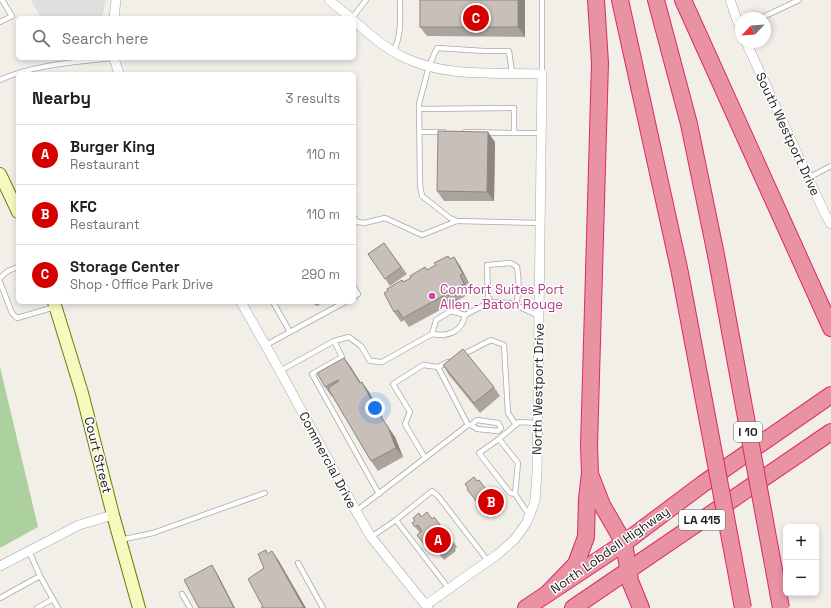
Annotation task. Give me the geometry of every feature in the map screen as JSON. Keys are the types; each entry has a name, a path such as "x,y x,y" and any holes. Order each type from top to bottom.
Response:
{"highway":[{"path":"548,593 576,564 586,537 587,498 590,473 589,446 600,63 596,0"},
{"path":"620,0 680,273 743,608"},
{"name":"I 10","path":"656,0 689,124 716,255 781,608"},
{"path":"683,0 827,312 831,328"},
{"name":"North Lobdell Highway","path":"526,608 624,542 704,483 831,396"},
{"name":"North Lobdell Highway","path":"573,608 831,432"},
{"path":"590,473 602,505 624,542 630,581 641,608"}],"main road":[{"path":"0,174 16,208"},
{"name":"Court Street","path":"55,304 82,393 113,515 139,608"}],"street":[{"path":"114,16 116,0"},
{"path":"330,0 350,16"},
{"path":"730,0 735,14"},
{"path":"356,23 393,52 414,62 450,71 542,74"},
{"name":"South Westport Drive","path":"749,48 808,178 831,224"},
{"path":"113,60 118,72"},
{"name":"North Westport Drive","path":"427,607 449,588 488,561 515,539 527,522 535,501 538,423 542,74"},
{"name":"Commercial Drive","path":"242,304 371,537 427,607"},
{"path":"0,566 79,525 113,515"}],"lane":[{"path":"0,22 12,16 2,0"},
{"path":"354,16 366,0"},
{"path":"393,52 398,42 400,30 400,0"},
{"path":"542,0 542,74"},
{"path":"771,13 799,0"},
{"path":"512,73 509,51 437,48 429,66 419,104 420,185 422,196 450,218 457,221 540,223"},
{"path":"23,72 61,63 92,60"},
{"path":"0,80 16,74"},
{"path":"419,109 514,108 514,133"},
{"path":"420,132 446,132"},
{"path":"465,132 541,132"},
{"path":"808,178 831,166"},
{"path":"356,221 364,223 385,218 422,235 457,221"},
{"path":"490,302 488,296 487,265 511,263 517,267 518,273 518,298 516,305"},
{"path":"0,278 8,271 16,268"},
{"path":"0,282 12,313 17,318 55,304"},
{"path":"280,371 334,341 349,337 361,346 370,361 382,362 432,334 436,320 452,311 465,315 490,302 511,303 539,316"},
{"path":"274,304 290,332"},
{"path":"266,345 341,304"},
{"path":"432,334 439,336 448,335 460,327 464,321 465,315"},
{"path":"458,357 491,340 504,345 508,413 516,425"},
{"path":"334,341 342,357 312,374 379,494"},
{"path":"425,458 406,424 410,412 394,384 423,365 438,367 451,360"},
{"path":"438,367 470,425 477,429 498,431 501,428 510,430"},
{"path":"356,511 477,420 498,423 501,428"},
{"path":"529,515 514,494 510,493 479,453 519,422 538,423"},
{"path":"499,439 518,463 514,494"},
{"path":"371,537 396,520 432,491 438,496 488,561"},
{"path":"120,540 152,533 265,493"},
{"path":"396,520 449,588"},
{"path":"29,550 40,576 58,608"},
{"path":"298,563 323,608"},
{"path":"0,598 40,576"},
{"path":"182,594 190,608"},
{"path":"37,608 53,599"}],"shaded area":[{"path":"31,0 106,0 102,16 40,16"}],"green space":[{"path":"0,367 38,527 0,548"}],"building":[{"path":"420,0 518,0 518,27 420,27"},
{"path":"438,131 488,132 487,192 437,191"},
{"path":"384,243 401,267 385,279 368,254"},
{"name":"Comfort Suites Port Allen - Baton Rouge","path":"448,256 450,259 454,257 463,274 460,275 464,284 403,318 398,310 394,312 384,293 388,291 387,289 402,280 403,282 411,278 410,276 425,267 427,270 436,265 434,263"},
{"path":"463,349 494,387 474,403 443,365"},
{"path":"344,358 360,383 362,382 377,411 388,427 396,448 371,461 329,390 329,387 339,381 338,380 325,387 317,373"},
{"path":"474,477 477,481 479,480 492,497 494,495 499,502 495,505 491,504 483,510 467,489 468,488 465,484"},
{"path":"427,512 432,519 434,517 452,540 450,542 451,543 438,553 430,542 425,545 417,535 422,531 418,525 415,527 412,523 415,521 413,518 419,513 421,517"},
{"path":"266,550 267,554 272,551 304,608 261,608 263,607 248,579 264,568 258,554"},
{"path":"212,565 234,608 199,608 184,580"}],"place":[{"name":"Storage Center","path":"476,18"},
{"name":"Comfort Suites Port Allen - Baton Rouge","path":"432,296"},
{"name":"KFC","path":"491,502"},
{"name":"Burger King","path":"438,540"}]}
